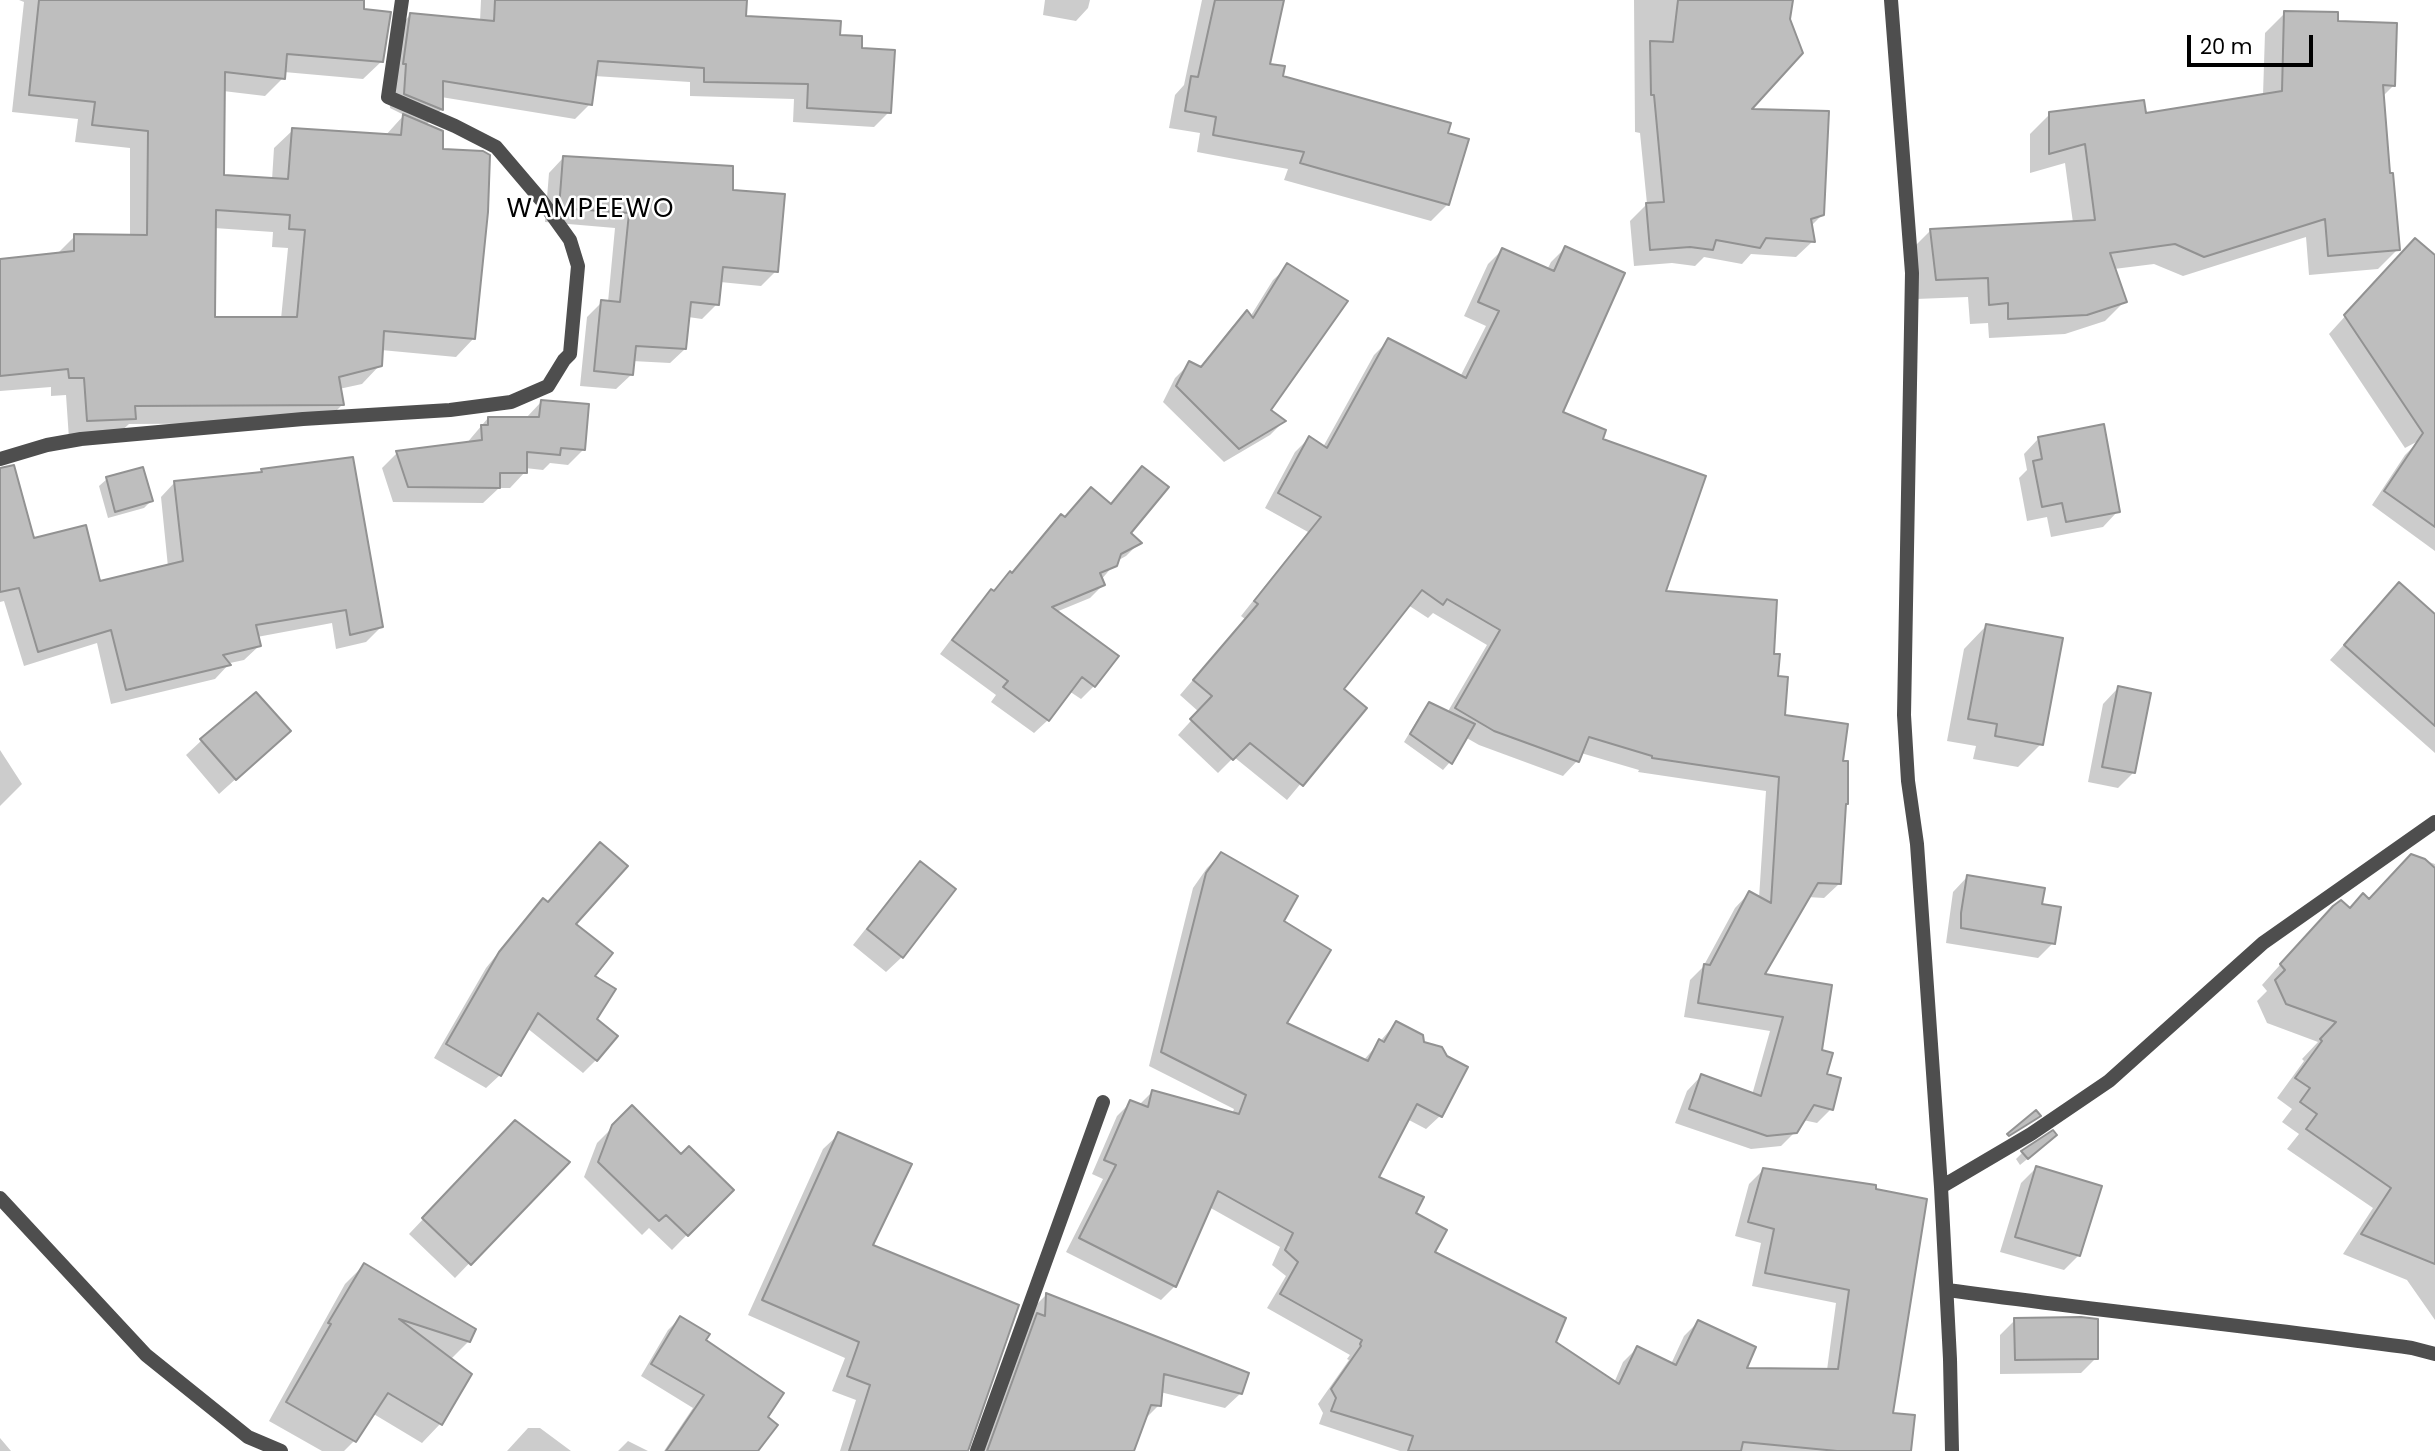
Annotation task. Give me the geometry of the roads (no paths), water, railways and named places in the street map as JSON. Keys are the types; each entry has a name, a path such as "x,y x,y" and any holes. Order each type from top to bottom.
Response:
{"street":[{"path":"0,459 47,445 81,439 303,419 450,410 511,402 548,386 564,359 570,354 578,266 570,240 542,201 496,147 387,97 402,0"},
{"path":"1891,0 1912,273 1904,715 1908,781 1917,844 1941,1187 1952,1451"},
{"path":"1941,1187 2031,1134 2109,1081 2263,943 2435,822"},
{"path":"977,1451 1103,1102"},
{"path":"0,1198 146,1355 248,1437 281,1451"},
{"path":"1947,1290 2261,1328 2412,1348 2435,1354"}],"district":[{"name":"WAMPEEWO","path":"591,210"}]}
